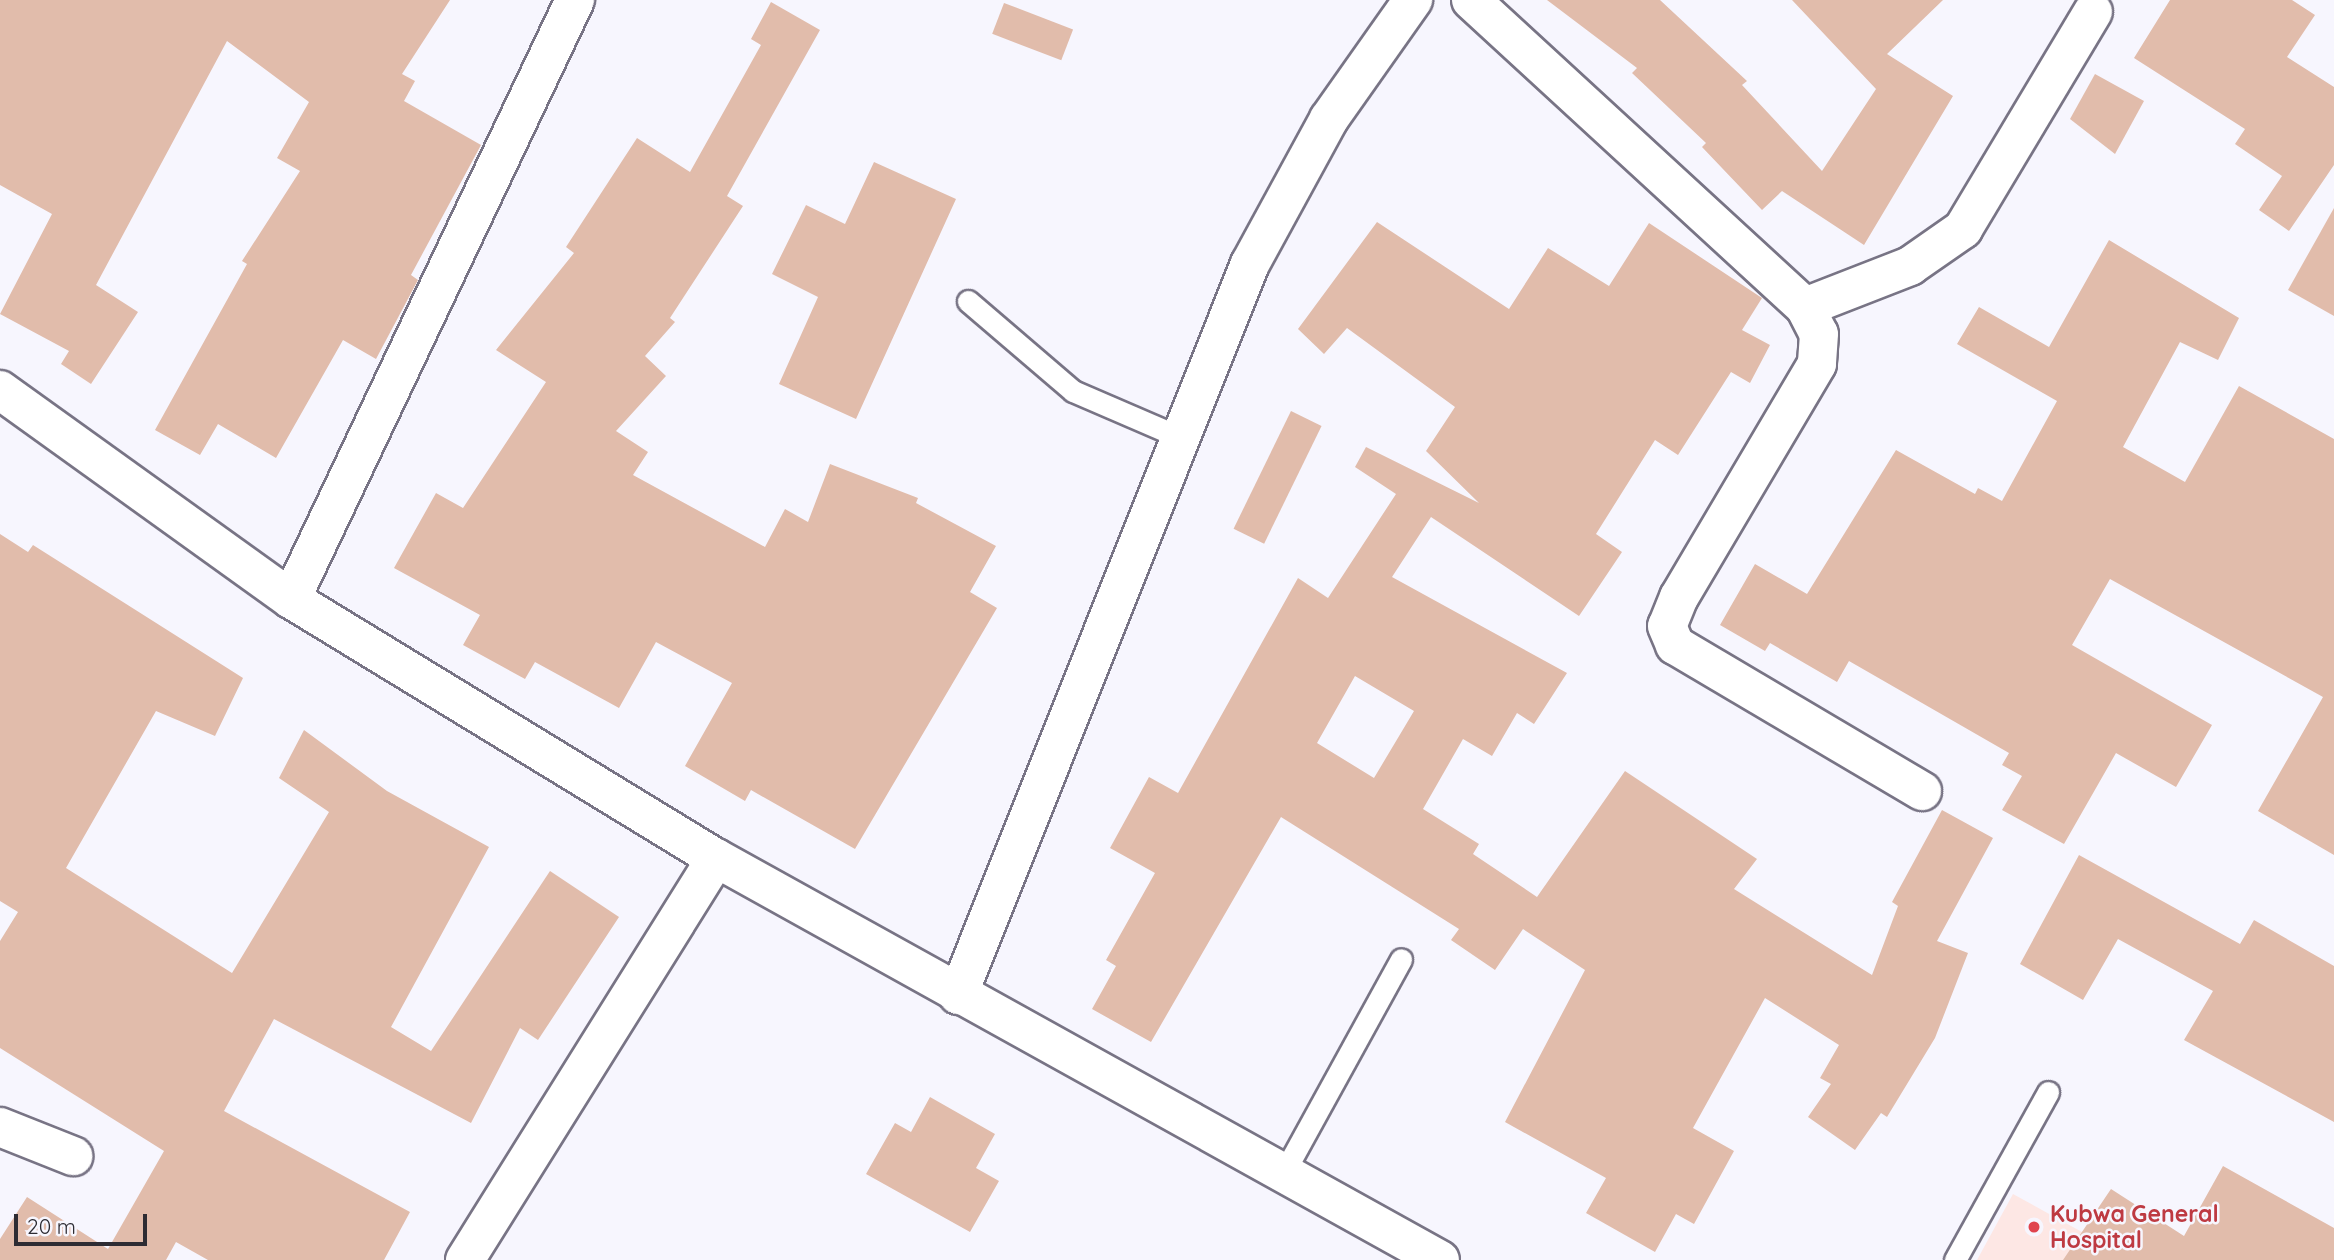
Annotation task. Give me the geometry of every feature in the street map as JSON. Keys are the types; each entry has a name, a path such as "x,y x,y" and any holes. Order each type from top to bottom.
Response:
{"street":[{"path":"290,599 575,0"},
{"path":"958,995 1250,264 1329,119 1413,0"},
{"path":"1471,0 1805,307 1819,334 1817,363 1667,626 1675,645 1922,791"},
{"path":"1805,307 1910,266 1963,229 2093,12"},
{"path":"0,390 290,599 716,858 958,995 1440,1260"},
{"path":"465,1260 716,858"},
{"path":"0,1127 74,1156"}],"lane":[{"path":"968,302 1073,391 1180,437"},
{"path":"1283,1174 1401,959"},
{"path":"1955,1260 2048,1092"}],"shaded area":[{"name":"Kubwa General Hospital","path":"2013,1194 2133,1260 1977,1260"}],"building":[{"path":"0,0 450,0 402,74 415,81 404,101 481,145 411,275 418,280 376,359 343,340 276,458 218,424 200,455 155,430 247,264 242,261 300,171 277,158 309,102 227,41 96,285 138,312 91,384 61,364 69,351 0,314 52,214 0,185"},
{"path":"1547,0 1660,0 1747,81 1742,85 1822,171 1876,89 1792,0 1943,0 1887,54 1953,96 1864,245 1782,191 1762,210 1702,147 1706,143 1632,73 1637,68"},
{"path":"2170,0 2292,0 2315,15 2287,57 2334,87 2334,165 2289,231 2259,210 2282,176 2235,144 2245,129 2134,58"},
{"path":"771,2 820,30 727,196 743,206 670,318 675,322 645,356 666,376 616,431 648,452 633,475 765,547 785,509 808,522 830,464 918,498 916,503 996,546 970,592 997,608 855,849 751,790 745,801 685,766 732,683 656,642 619,708 535,662 525,679 463,645 480,615 394,568 436,493 463,508 546,382 496,350 574,253 566,247 637,138 690,172 761,45 751,39"},
{"path":"1004,3 1073,30 1061,60 992,34"},
{"path":"2095,74 2144,101 2115,154 2070,119"},
{"path":"874,162 956,199 856,419 779,384 818,297 772,274 806,205 845,224"},
{"path":"2334,208 2334,316 2288,290"},
{"path":"1377,222 1509,309 1548,248 1609,286 1649,223 1762,298 1742,330 1770,345 1750,383 1731,372 1678,455 1655,440 1596,534 1622,552 1579,616 1431,517 1392,577 1567,673 1534,724 1517,713 1492,756 1463,739 1423,809 1479,844 1473,854 1537,897 1625,771 1757,859 1734,889 1872,975 1898,906 1892,902 1942,810 1993,838 1937,941 1968,953 1935,1038 1887,1117 1881,1113 1855,1150 1808,1117 1831,1084 1820,1078 1839,1045 1765,998 1693,1128 1734,1151 1694,1224 1676,1214 1655,1252 1586,1213 1606,1178 1505,1122 1585,970 1523,929 1495,970 1451,940 1459,929 1281,817 1151,1042 1092,1009 1116,966 1106,960 1155,873 1110,848 1149,777 1178,793 1298,578 1328,598 1396,494 1355,467 1366,447 1479,503 1426,451 1455,407 1347,328 1324,354 1298,329","holes":["1355,676 1414,711 1374,778 1317,743"]},
{"path":"2109,240 2239,318 2218,360 2180,342 2123,447 2185,482 2239,386 2334,439 2334,855 2258,811 2323,697 2110,579 2072,645 2212,725 2176,787 2116,753 2064,844 2002,810 2022,776 2002,765 2009,753 1849,661 1837,682 1770,643 1765,651 1720,625 1755,564 1807,594 1896,450 1975,494 1978,488 2002,501 2057,401 1957,344 1979,307 2049,347"},
{"path":"1291,411 1322,426 1264,544 1234,529"},
{"path":"0,534 28,552 33,545 243,678 215,736 156,711 66,868 232,973 329,812 279,778 304,730 387,791 489,847 391,1027 431,1051 550,871 619,917 538,1040 520,1028 471,1123 274,1019 224,1111 410,1212 384,1260 208,1260 176,1242 166,1260 0,1260 0,1239 27,1197 108,1249 164,1151 0,1048 0,941 18,912 0,901"},
{"path":"2079,855 2240,944 2254,920 2334,966 2334,1122 2184,1040 2213,991 2118,939 2083,1000 2020,964"},
{"path":"930,1097 995,1134 976,1168 999,1181 970,1232 866,1174 895,1123 911,1132"},
{"path":"2223,1166 2334,1228 2334,1260 2063,1260 2111,1189 2184,1236"}],"place":[{"name":"Kubwa General Hospital","path":"2034,1227"}]}
